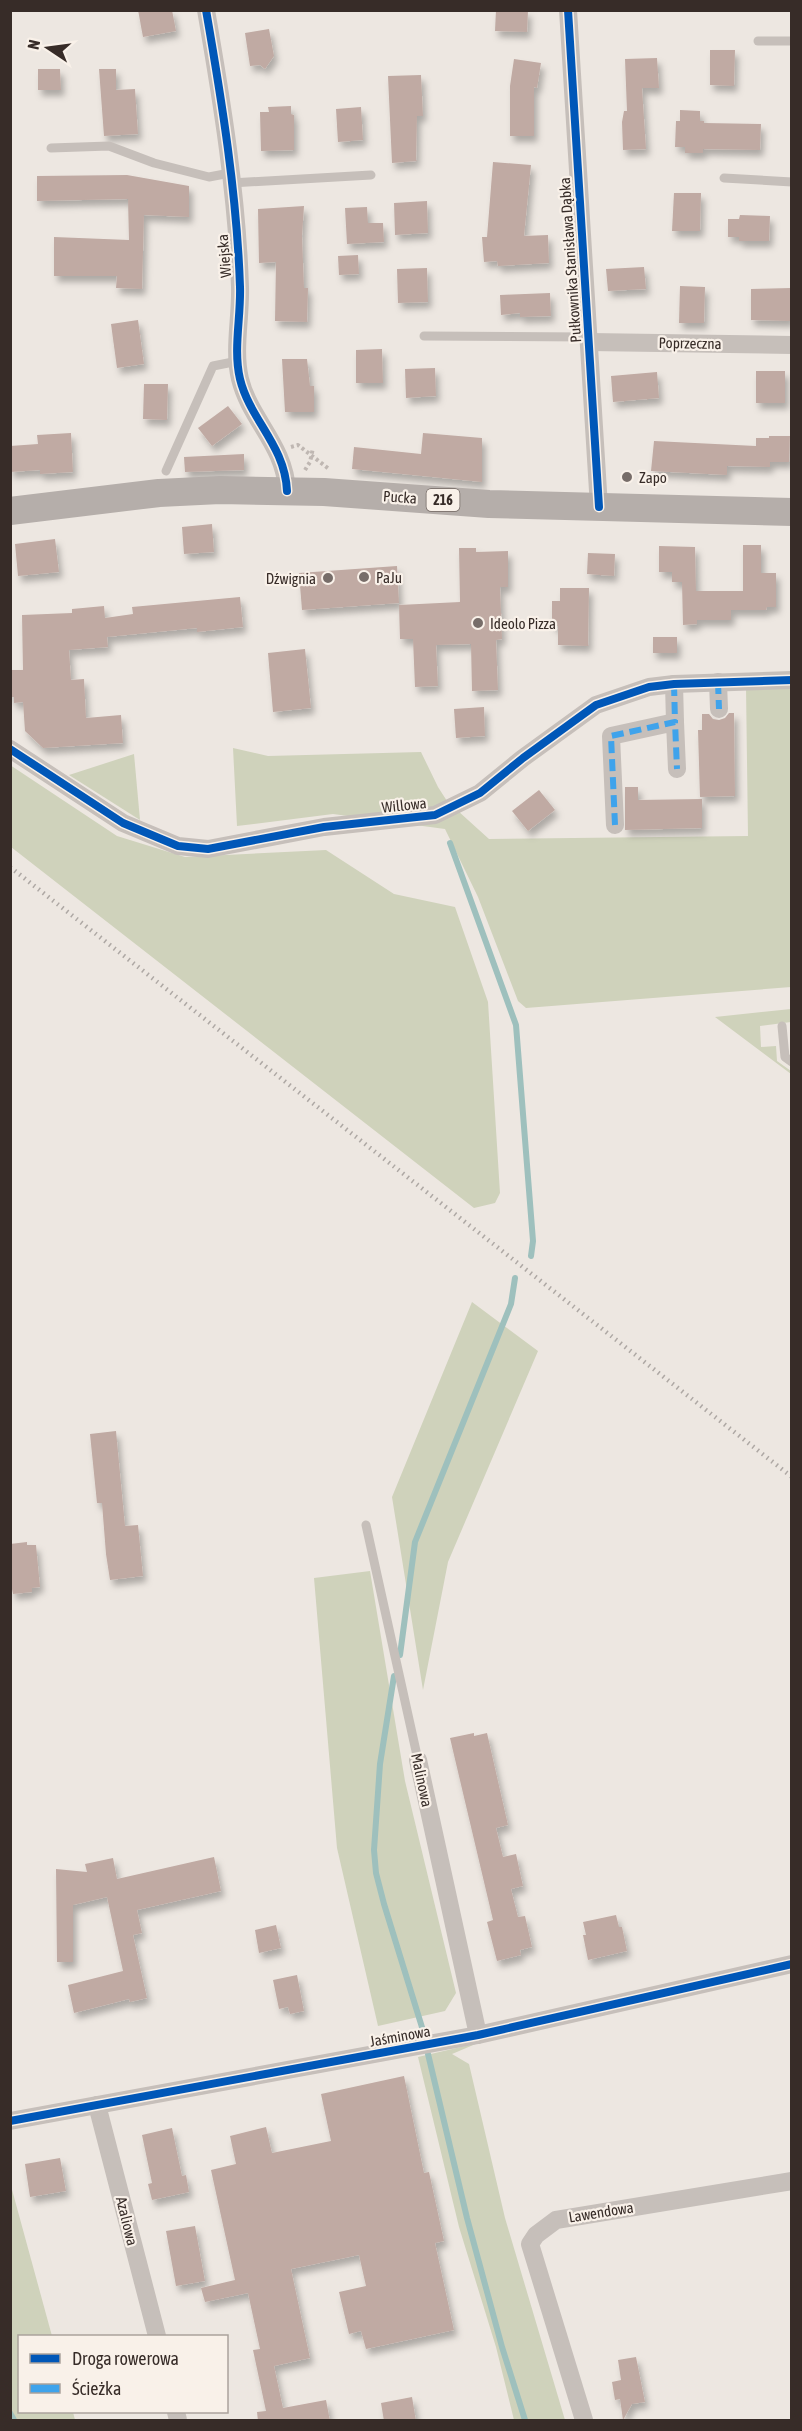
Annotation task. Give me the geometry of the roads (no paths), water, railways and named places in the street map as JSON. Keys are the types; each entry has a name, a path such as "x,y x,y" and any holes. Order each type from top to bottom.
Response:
{"main road":[{"name":"Pucka","path":"10,512 159,493 220,490 287,491 489,504 792,512"}],"street":[{"name":"Wiejska","path":"206,10 220,87 231,178 240,287 238,361 240,378 247,400 275,445 282,463 287,491"},
{"name":"Pułkownika Stanisława Dąbka","path":"568,10 600,507"},
{"name":"Poprzeczna","path":"589,340 792,345"},
{"name":"Willowa","path":"10,749 123,823 178,846 208,849 324,827 435,815 480,793 523,758 596,705 649,687 792,680"},
{"path":"718,682 719,709"},
{"path":"674,684 677,769"},
{"path":"615,825 611,736 675,722"},
{"name":"Malinowa","path":"418,1760 478,2035"},
{"name":"Jaśminowa","path":"10,2121 478,2035 792,1964"},
{"name":"Azaliowa","path":"97,2105 156,2335"},
{"name":"Lawendowa","path":"584,2421 531,2244 536,2235 556,2220 792,2181"}],"lane":[{"path":"758,41 792,41"},
{"path":"51,148 109,146 154,163 209,177 371,176"},
{"path":"724,178 792,182"},
{"path":"424,336 589,340"},
{"path":"166,471 213,366 238,361"},
{"path":"782,1026 785,1057 792,1062"},
{"name":"Malinowa","path":"366,1525 418,1760"}],"waterway":[{"path":"450,843 516,1025 533,1241 531,1256"},
{"path":"400,1655 415,1542 511,1304 515,1278"},
{"path":"394,1676 380,1764 374,1850 376,1873 384,1904 425,2037"},
{"path":"428,2054 467,2218 502,2347 525,2420"},
{"path":"10,2413 14,2420"}],"railway":[{"path":"10,867 792,1477"}],"place":[{"name":"Zapo","path":"627,477"},
{"name":"PaJu","path":"364,577"},
{"name":"Dźwignia","path":"328,578"},
{"name":"Ideolo Pizza","path":"478,623"}]}
